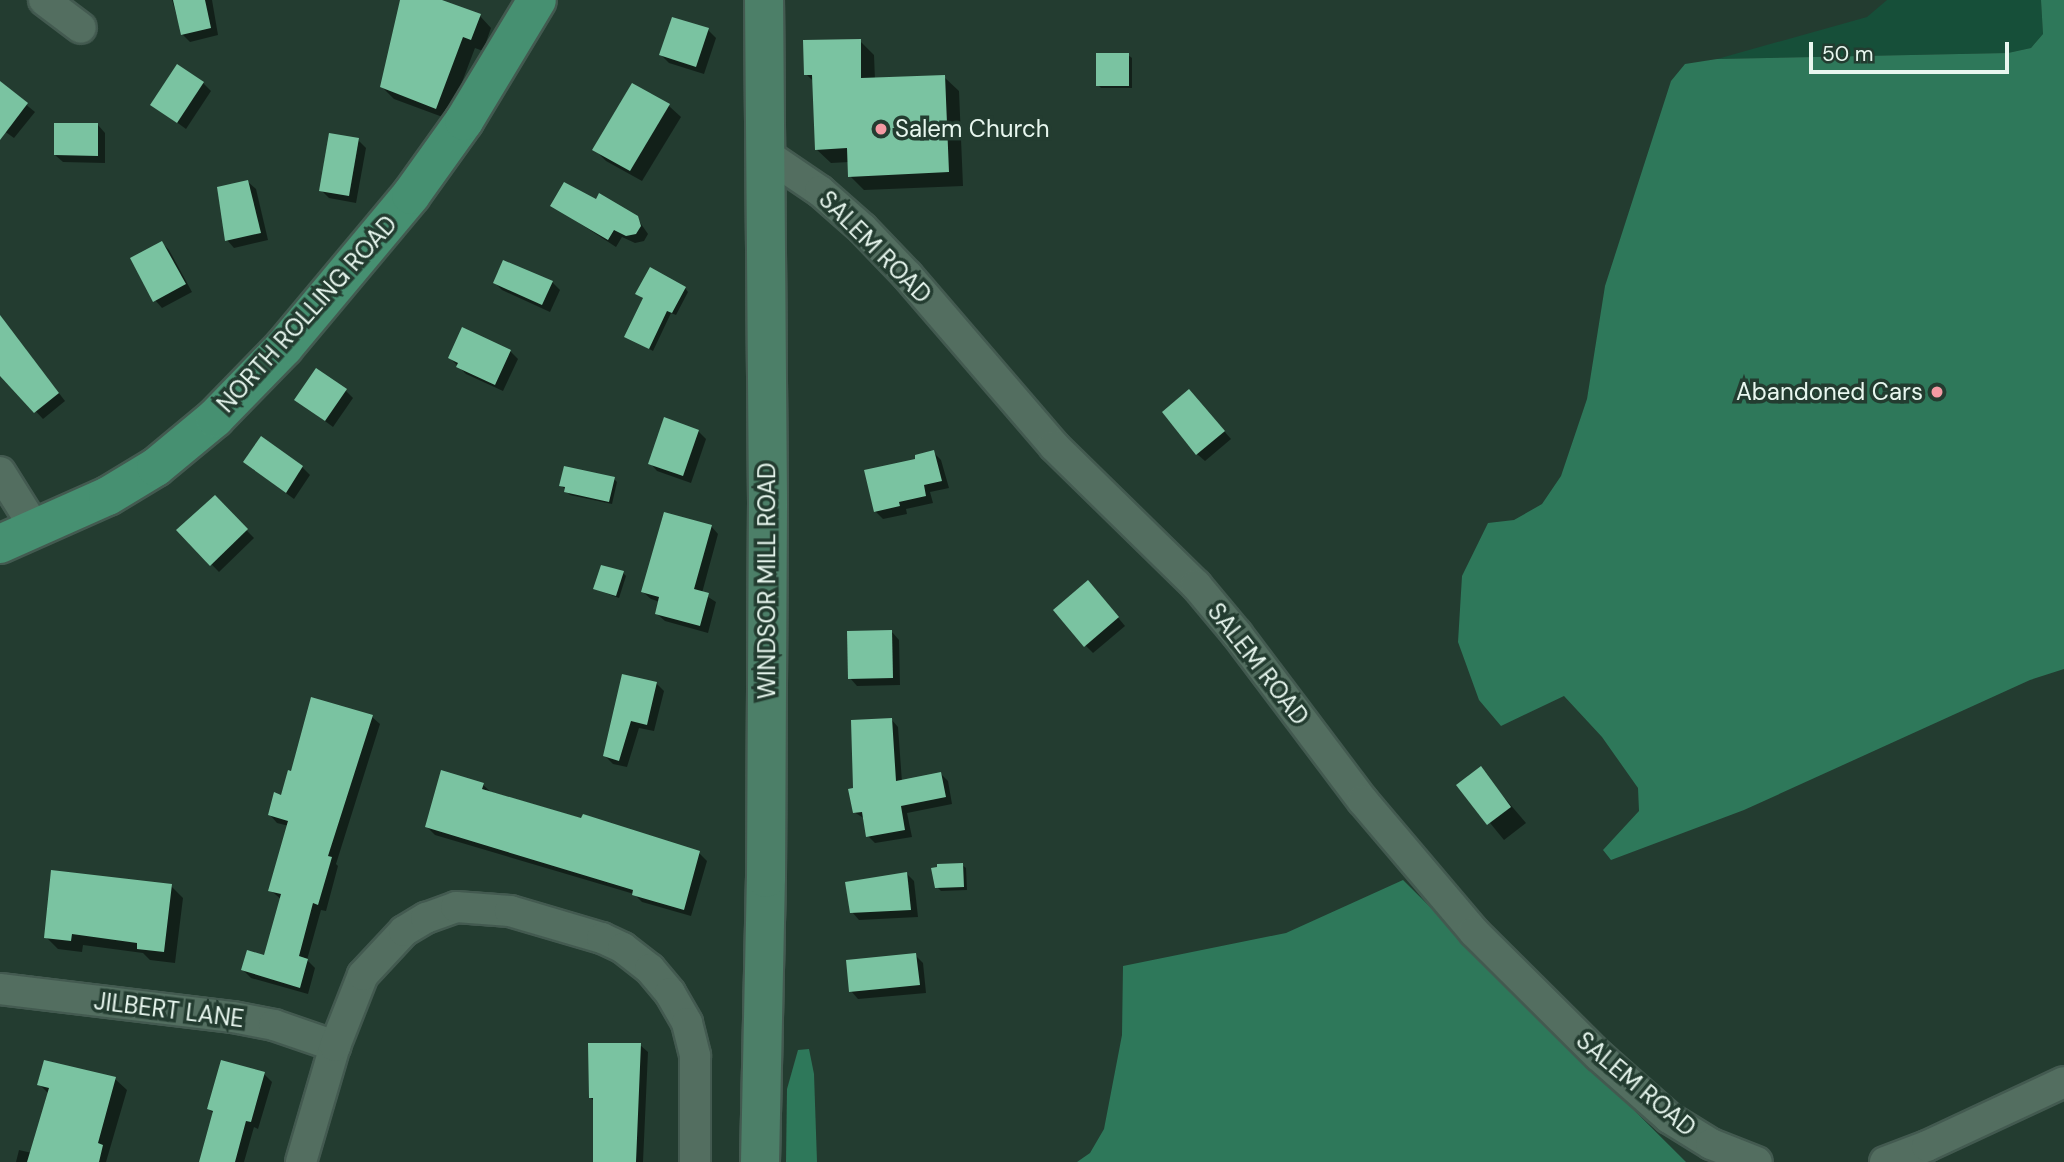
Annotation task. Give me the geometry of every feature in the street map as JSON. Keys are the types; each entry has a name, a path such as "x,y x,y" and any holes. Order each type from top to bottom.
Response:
{"main road":[{"name":"NORTH ROLLING ROAD","path":"0,544 108,496 156,467 215,418 284,347 411,195 464,121 537,0"},
{"name":"WINDSOR MILL ROAD","path":"760,1162 766,878 768,505 764,0"}],"street":[{"path":"44,0 81,28"},
{"name":"SALEM ROAD","path":"764,153 820,191 862,228 908,276 1054,446 1196,585 1244,643 1363,801 1474,932 1599,1056 1669,1118 1711,1144 1757,1162"},
{"path":"0,472 35,528"},
{"path":"301,1162 335,1045 363,975 397,938 426,918 456,907 510,911 602,938 623,948 650,969 670,993 688,1023 695,1056 695,1162"},
{"name":"JILBERT LANE","path":"0,989 233,1017 274,1025 335,1045"},
{"path":"1885,1162 1927,1146 2064,1082"}],"green space":[{"path":"1887,0 2041,0 2043,34 2031,48 2008,53 1717,59 1867,17"},
{"path":"2041,0 2064,0 2064,669 2030,680 1744,810 1611,860 1603,850 1639,811 1638,788 1602,737 1564,696 1501,726 1479,700 1458,642 1462,576 1488,523 1514,520 1542,504 1561,476 1587,399 1605,286 1671,81 1685,64 1717,59 2008,53 2031,48 2043,34"},
{"path":"1403,880 1686,1162 1077,1162 1090,1153 1104,1129 1122,1035 1123,966 1286,933"},
{"path":"809,1049 814,1074 817,1162 786,1162 787,1089 798,1050"}],"building":[{"path":"173,0 205,0 211,28 181,35"},
{"path":"400,0 442,0 481,14 471,40 463,37 436,109 380,87"},
{"path":"672,17 709,28 696,67 659,55"},
{"name":"Salem Church","path":"861,39 861,78 945,75 949,172 848,177 847,148 815,150 812,75 804,75 803,40"},
{"path":"1096,53 1129,53 1129,86 1096,86"},
{"path":"177,64 204,82 177,123 150,105"},
{"path":"0,81 28,103 0,140"},
{"path":"632,83 670,104 630,171 592,150"},
{"path":"54,123 98,123 98,156 54,155"},
{"path":"329,133 359,138 349,196 319,191"},
{"path":"248,180 261,233 225,241 217,187"},
{"path":"564,182 596,199 599,193 638,216 641,226 636,234 626,236 614,230 608,240 550,206"},
{"path":"162,241 186,284 153,302 130,258"},
{"path":"503,260 553,281 542,305 493,283"},
{"path":"650,267 686,287 672,313 667,311 649,349 624,337 643,298 635,294"},
{"path":"0,315 59,393 34,413 0,376"},
{"path":"462,327 511,350 495,385 456,367 458,363 448,358"},
{"path":"316,368 347,389 325,421 294,400"},
{"path":"1189,389 1225,431 1196,455 1162,412"},
{"path":"664,417 699,430 683,476 648,464"},
{"path":"261,436 303,466 286,493 243,462"},
{"path":"934,450 942,481 924,485 926,496 899,502 900,506 874,512 864,470 915,459 915,455"},
{"path":"564,466 615,477 609,502 564,492 565,487 559,486"},
{"path":"215,495 248,529 210,566 176,530"},
{"path":"664,512 712,525 694,589 709,593 700,626 655,614 659,597 641,592"},
{"path":"601,565 624,571 616,596 593,589"},
{"path":"1088,580 1119,617 1084,647 1053,610"},
{"path":"892,630 893,678 848,679 847,631"},
{"path":"622,674 657,682 647,725 631,721 619,761 603,756"},
{"path":"311,697 373,715 328,856 332,857 318,905 313,903 299,956 308,959 300,988 241,970 247,950 264,955 281,894 268,891 288,821 268,815 274,792 281,795 288,770 291,771"},
{"path":"892,718 896,781 941,772 946,797 901,806 905,830 866,837 862,812 853,813 848,789 853,788 851,720"},
{"path":"1481,766 1511,807 1487,825 1456,785"},
{"path":"441,770 484,783 482,789 581,818 583,814 700,851 684,910 632,895 633,890 425,827"},
{"path":"963,863 964,887 935,888 931,868 937,867 937,864"},
{"path":"51,870 172,884 164,952 137,949 137,943 72,934 71,941 44,938"},
{"path":"907,872 911,910 850,913 845,882"},
{"path":"916,953 920,985 849,992 846,960"},
{"path":"588,1043 641,1043 636,1162 593,1162 593,1098 589,1098"},
{"path":"44,1060 116,1077 98,1143 103,1145 99,1162 27,1162 49,1088 37,1085"},
{"path":"221,1060 265,1072 251,1122 246,1121 235,1162 199,1162 213,1111 207,1109"}],"place":[{"name":"Salem Church","path":"881,129"},
{"name":"Abandoned Cars","path":"1937,392"}]}
